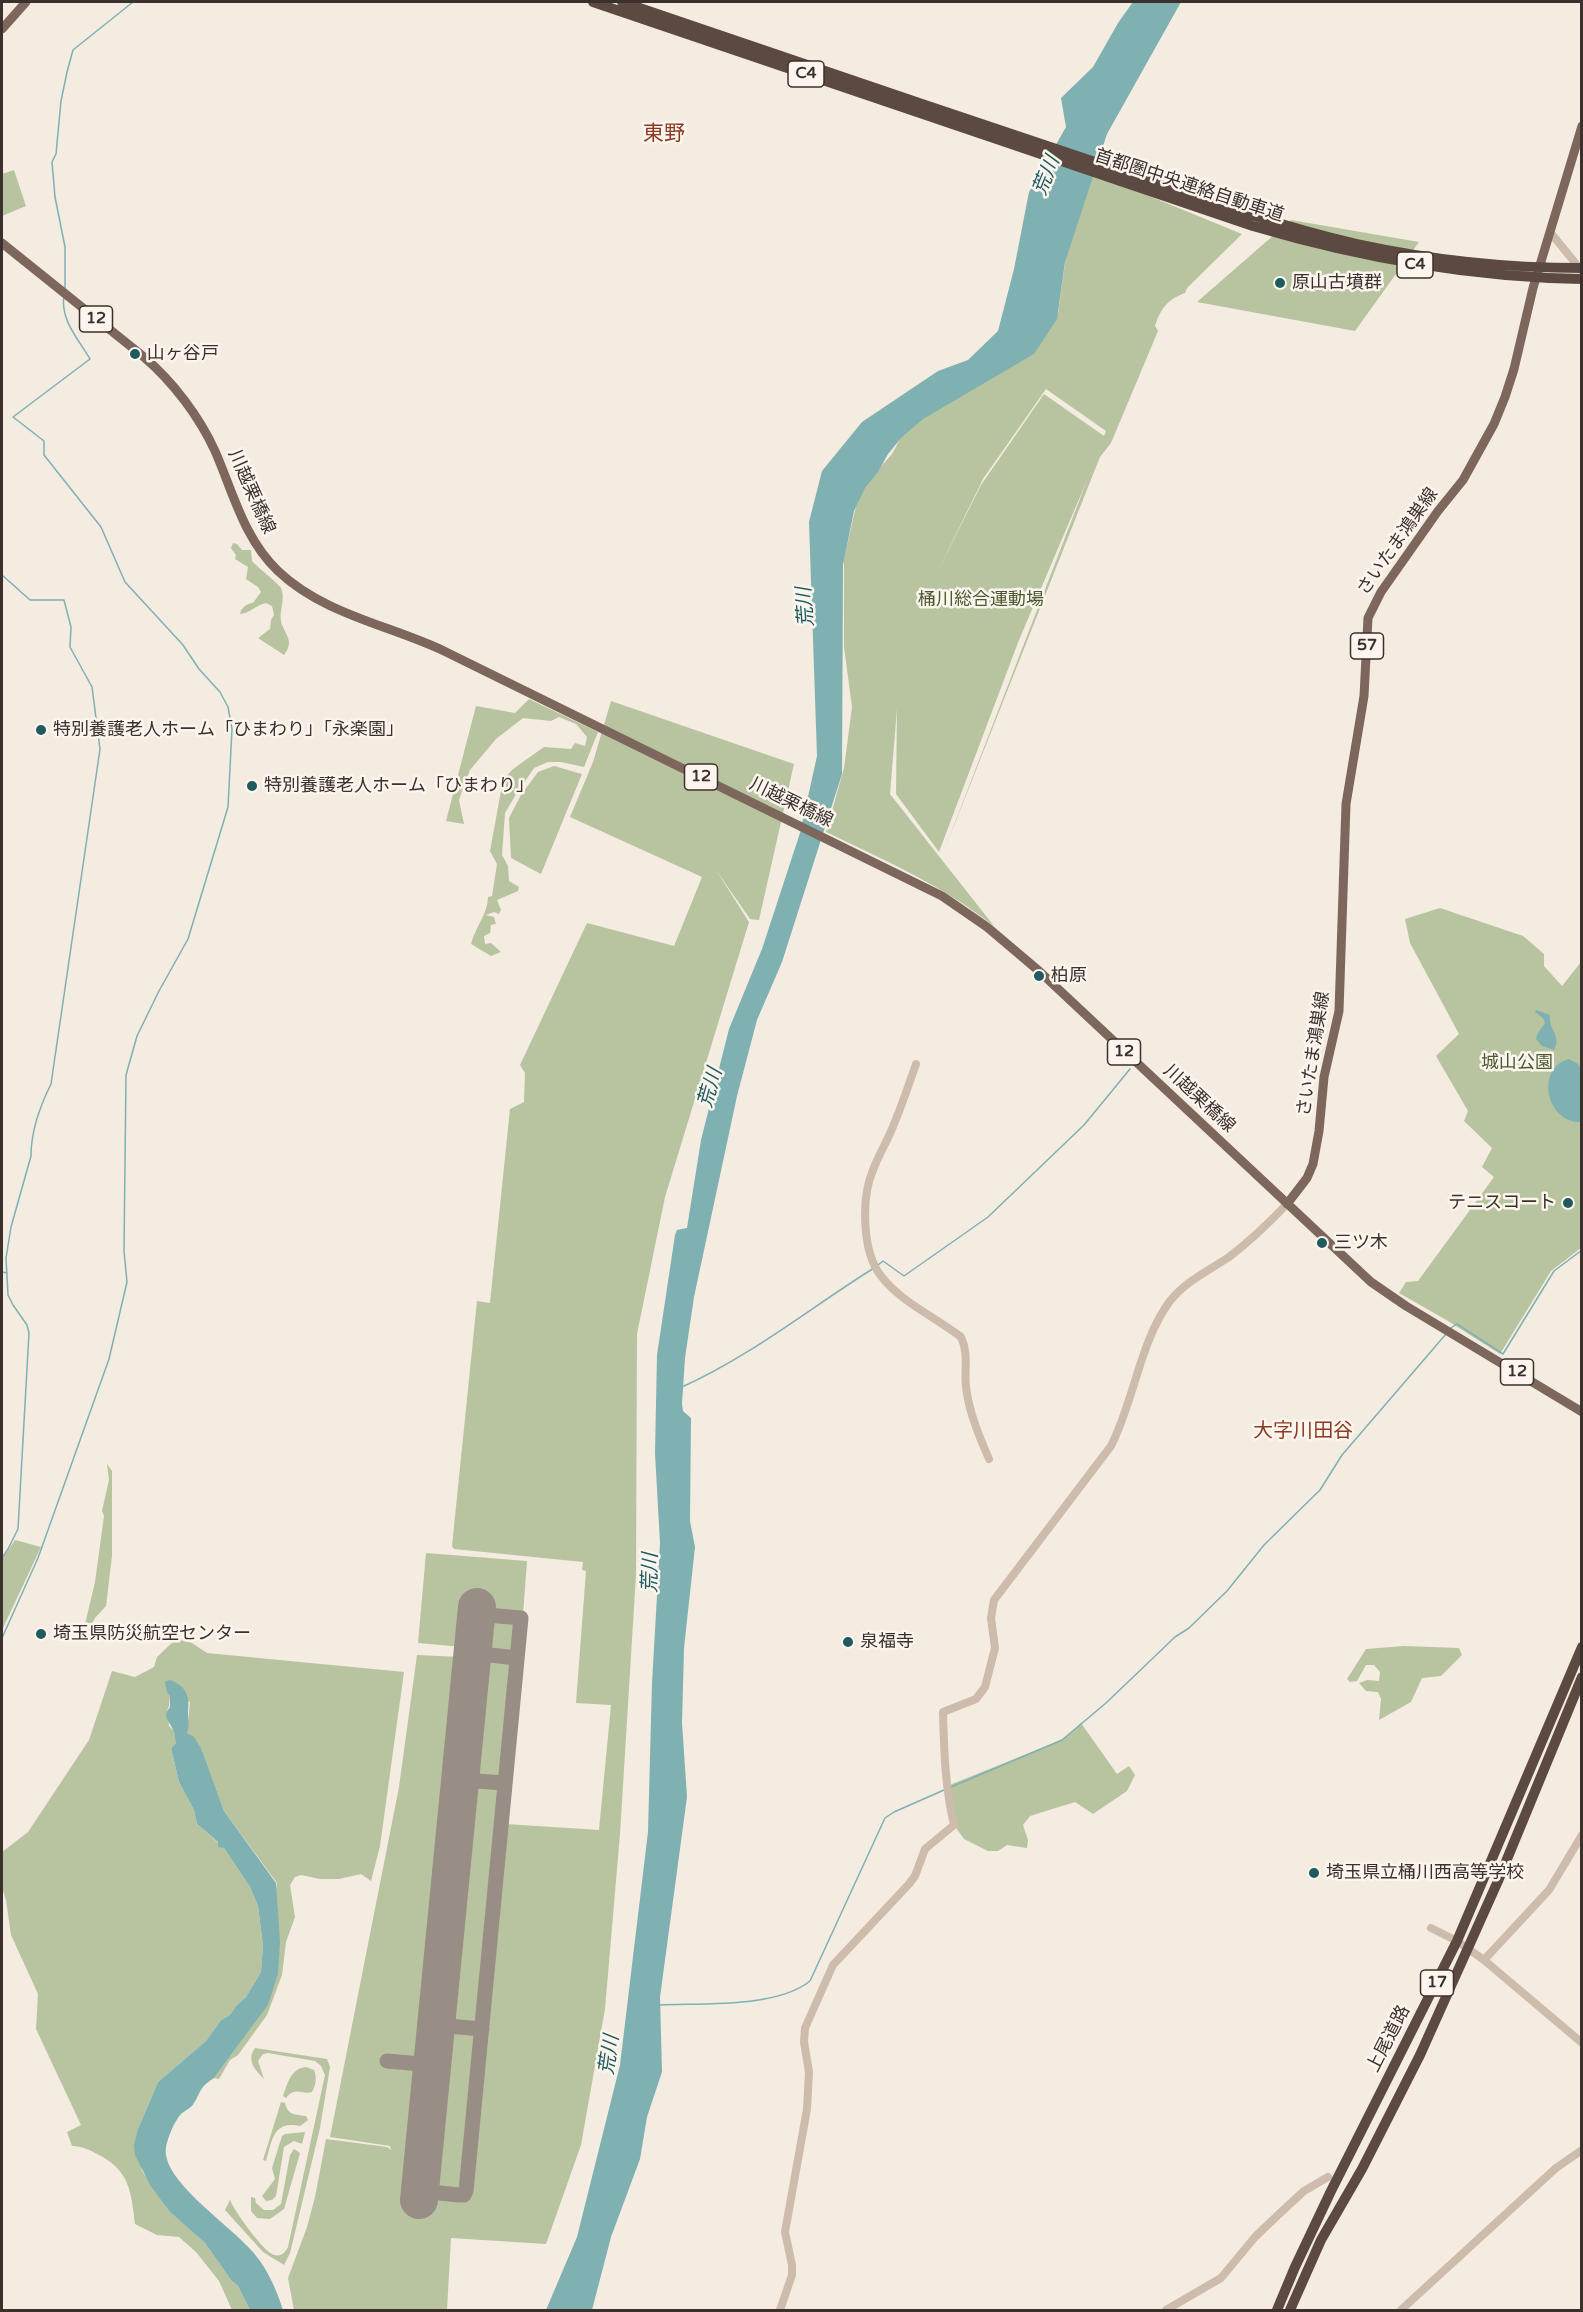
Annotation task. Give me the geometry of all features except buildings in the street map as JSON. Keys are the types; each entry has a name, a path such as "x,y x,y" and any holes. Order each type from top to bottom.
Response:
{"highway":[{"name":"首都圏中央連絡自動車道","path":"593,2 1253,226 1311,243 1354,254 1439,268 1525,278 1581,279"},
{"name":"首都圏中央連絡自動車道","path":"621,2 1088,160 1314,233 1366,246 1439,258 1581,270"},
{"name":"上尾道路","path":"1277,2310 1331,2191 1457,1941 1581,1647"},
{"name":"上尾道路","path":"1290,2310 1321,2240 1362,2169 1415,2066 1502,1870 1581,1677"}],"main road":[{"path":"2,29 26,2"},
{"name":"さいたま鴻巣線","path":"1287,1204 1307,1178 1312,1164 1324,1077 1340,1011 1346,804 1364,696 1368,618 1381,592 1438,511 1463,480 1494,424 1514,369 1533,288 1581,126"},
{"name":"川越栗橋線","path":"2,243 144,357 168,381 207,437 254,541 278,571 317,600 444,651 907,878 956,905 987,927 1039,971 1371,1282 1581,1412"}],"street":[{"path":"1550,232 1581,270"},
{"path":"916,1064 894,1125 872,1172 866,1203 871,1261 894,1291 961,1337 966,1347 966,1386 970,1405 989,1459"},
{"path":"780,2310 792,2275 785,2232 807,2109 809,2072 804,2042 806,2028 833,1965 909,1884 915,1876 925,1849 954,1825 948,1802 943,1712 976,1699 984,1686 995,1648 991,1618 994,1600 1111,1446 1123,1423 1148,1344 1167,1307 1182,1288 1237,1250 1287,1204"},
{"path":"1484,1960 1549,1890 1581,1834"},
{"path":"1431,1928 1467,1947 1484,1960 1581,2043"},
{"path":"1401,2310 1556,2168 1581,2150"},
{"path":"1166,2310 1221,2278 1255,2237 1278,2215 1304,2192 1328,2177"}],"green space":[{"path":"14,170 26,206 2,216 2,174"},
{"name":"桶川総合運動場","path":"1093,173 1242,234 1187,288 1185,293 1169,302 1160,314 1155,326 1158,331 1111,443 1100,457 942,856 1088,478 1019,640 939,852 896,794 897,709 890,794 994,926 934,886 826,832 844,768 852,707 844,647 844,559 856,506 867,482 892,454 904,432 925,414 1035,348 1058,313 1066,256","holes":["1046,389 1106,431 1104,436 1044,394 981,485 936,575 983,479"]},
{"path":"1291,220 1419,242 1355,331 1197,302"},
{"path":"233,543 242,550 251,550 252,561 281,588 283,596 281,621 289,641 284,655 258,638 270,629 274,615 272,606 266,603 240,614 243,608 253,603 261,592 258,587 246,579 248,567 235,559 236,555 231,548"},
{"path":"529,699 598,732 584,767 548,762 534,768 505,813 502,855 508,866 509,881 519,887 518,891 497,900 501,910 499,914 494,912 486,915 494,917 496,924 491,925 490,933 484,936 485,944 491,943 501,952 491,956 471,944 486,909 488,897 492,896 497,864 490,851 503,780 513,769 544,747 571,749 575,743 585,746 587,737 576,724 559,717 551,721 523,718 496,739 470,770 459,800 464,824 446,821 476,706 515,713"},
{"path":"611,701 794,764 759,920 750,919 716,870 749,922 665,1197 637,1334 636,1575 620,1834 605,2009 581,2145 546,2244 451,2238 447,2310 294,2310 288,2278 307,2227 326,2139 387,2147 391,2150 390,2146 330,2137 399,1787 417,1655 461,1657 410,2201 428,2203 428,2196 469,2200 506,1824 599,1830 611,1705 576,1703 586,1571 582,1570 583,1562 454,1549 452,1546 477,1301 490,1303 510,1109 524,1102 525,1073 520,1065 587,923 674,946 702,877 570,817 593,762"},
{"path":"554,766 582,774 541,874 511,858 509,818 521,795 538,772"},
{"name":"城山公園","path":"1440,908 1523,936 1544,954 1544,966 1562,986 1581,962 1581,1248 1551,1271 1500,1354 1399,1293 1406,1282 1418,1281 1494,1177 1482,1167 1492,1148 1464,1121 1468,1111 1436,1056 1459,1034 1410,943 1405,919"},
{"path":"107,1464 112,1471 112,1556 106,1606 95,1618 85,1637 82,1637 95,1582 104,1516 102,1511 109,1480"},
{"path":"15,1540 41,1547 2,1630 2,1559"},
{"path":"426,1553 527,1561 523,1615 487,1611 487,1605 465,1604 463,1647 418,1643"},
{"path":"486,1620 516,1622 514,1651 484,1648"},
{"path":"176,1639 192,1643 207,1653 404,1672 380,1846 371,1881 361,1874 339,1879 320,1879 301,1875 295,1877 290,1885 295,1917 286,1942 282,1975 267,2015 238,2055 230,2060 219,2079 214,2078 259,2017 277,1883 224,1811 202,1750 187,1733 190,1702 170,1696 167,1711 169,1726 174,1731 176,1743 171,1748 179,1782 194,1810 197,1824 224,1848 250,1887 258,1906 263,1945 261,1972 246,1997 230,2015 221,2020 206,2041 158,2082 138,2129 142,2171 170,2212 205,2243 231,2280 238,2286 250,2310 232,2310 219,2281 196,2252 179,2237 157,2235 135,2224 130,2192 123,2175 109,2161 92,2151 72,2146 67,2132 81,2125 36,2029 38,1994 11,1935 2,1887 2,1852 28,1832 89,1740 112,1671 135,1677 154,1667 157,1657"},
{"path":"1404,1646 1459,1648 1462,1655 1441,1676 1422,1678 1411,1702 1379,1720 1381,1699 1378,1692 1366,1691 1359,1683 1367,1680 1379,1681 1380,1672 1374,1665 1366,1665 1357,1681 1350,1682 1347,1679 1366,1649"},
{"path":"483,1659 512,1662 499,1778 471,1774"},
{"path":"1081,1723 1117,1774 1129,1766 1135,1775 1127,1791 1093,1814 1075,1802 1030,1816 1023,1825 1028,1840 1027,1848 1007,1845 998,1851 988,1851 964,1839 954,1825 947,1786 1062,1740"},
{"path":"469,1786 498,1788 478,2023 447,2020"},
{"path":"446,2030 477,2032 461,2190 430,2187"},
{"path":"255,2048 327,2059 330,2067 320,2128 290,2253 284,2265 263,2252 225,2210 230,2200 249,2229 272,2254 282,2254 288,2247 325,2075 321,2066 315,2061 268,2053 263,2054 258,2061 264,2079 252,2061 252,2052"},
{"path":"306,2067 314,2070 315,2073 316,2081 312,2092 292,2092 286,2098 283,2096 293,2074"},
{"path":"281,2102 285,2103 290,2112 306,2116 308,2120 300,2126 284,2126 279,2129 272,2140 266,2161 263,2160"},
{"path":"305,2132 302,2144 294,2141 284,2147 276,2196 266,2201 262,2196 275,2179 272,2168 282,2136"},
{"path":"294,2149 300,2153 284,2209 270,2219 257,2218 251,2211 251,2197 255,2198 256,2203 264,2210 273,2210 281,2204 290,2155"}],"water":[{"name":"荒川","path":"1133,2 1181,2 1107,134 1065,262 1057,319 1034,354 923,419 902,437 865,488 854,511 843,565 842,774 782,962 757,1020 737,1096 694,1297 685,1358 682,1404 683,1411 691,1418 690,1521 695,1547 684,1648 682,1723 687,1797 660,1997 662,2072 647,2117 640,2159 611,2237 592,2310 546,2310 577,2237 620,2065 648,1832 652,1683 660,1543 655,1453 657,1355 675,1235 677,1230 687,1228 701,1140 729,1029 762,949 800,833 817,756 809,522 822,471 862,422 938,371 968,360 998,331 1014,269 1029,192 1066,127 1061,98 1093,67"},
{"path":"1536,1010 1550,1015 1556,1036 1554,1050 1542,1046 1536,1039 1545,1022 1535,1012"},
{"path":"1569,1059 1578,1064 1581,1069 1582,1122 1570,1121 1560,1115 1549,1095 1551,1073 1558,1064"},
{"path":"170,1680 180,1685 186,1692 189,1725 187,1733 194,1737 202,1750 224,1811 276,1883 280,1942 278,1974 268,2005 214,2078 202,2088 192,2106 178,2117 166,2147 168,2161 175,2176 188,2191 260,2261 283,2310 250,2310 238,2286 231,2280 205,2243 170,2212 150,2185 135,2155 134,2145 138,2129 158,2082 206,2041 221,2020 230,2015 246,1997 261,1972 263,1945 258,1906 250,1887 224,1848 218,1847 218,1842 197,1824 194,1810 179,1782 171,1748 176,1743 166,1714 170,1707 170,1696 165,1682"}],"waterway":[{"path":"65,289 65,247 55,197 52,162 56,154 61,101 67,72 73,50 133,2"},
{"path":"2,1638 38,1558 109,1359 127,1282 124,1251 126,1075 137,1036 188,939 228,807 232,729 228,707 220,692 199,669 183,645 125,582 101,527 44,455 44,441 13,417 90,359 68,321 64,296"},
{"path":"2,575 30,600 64,600 71,627 70,647 92,687 100,749 51,1084 34,1128 31,1156 11,1227 6,1258 8,1295 27,1325 29,1333 18,1529 2,1558"},
{"path":"878,1265 883,1261 904,1276 988,1217 1084,1125 1130,1069"},
{"path":"1451,1328 1457,1324 1503,1354 1554,1271 1582,1250"},
{"path":"682,1387 732,1361 874,1268"},
{"path":"2,1272 7,1273"},
{"path":"951,1787 1062,1740 1106,1703 1175,1637 1189,1628 1227,1591 1264,1545 1320,1490 1342,1455 1446,1334"},
{"path":"660,2005 717,2004 759,2000 796,1990 810,1981 885,1818 944,1790"}],"taxiway":[{"path":"420,2191 459,2195 464,2195 466,2191 521,1618 476,1614"},
{"path":"472,1653 517,1658"},
{"path":"460,1780 505,1783"},
{"path":"436,2025 482,2029"},
{"path":"387,2061 432,2065"}],"runway":[{"path":"419,2200 477,1607"}],"place":[{"name":"原山古墳群","path":"1280,283"},
{"name":"山ヶ谷戸","path":"135,354"},
{"name":"特別養護老人ホーム「ひまわり」「永楽園」","path":"41,730"},
{"name":"特別養護老人ホーム「ひまわり」","path":"252,786"},
{"name":"柏原","path":"1039,976"},
{"name":"テニスコート","path":"1568,1203"},
{"name":"三ツ木","path":"1322,1243"},
{"name":"埼玉県防災航空センター","path":"41,1634"},
{"name":"泉福寺","path":"848,1642"},
{"name":"埼玉県立桶川西高等学校","path":"1314,1873"}],"district":[{"name":"東野","path":"664,134"},
{"name":"大字川田谷","path":"1303,1432"}]}
